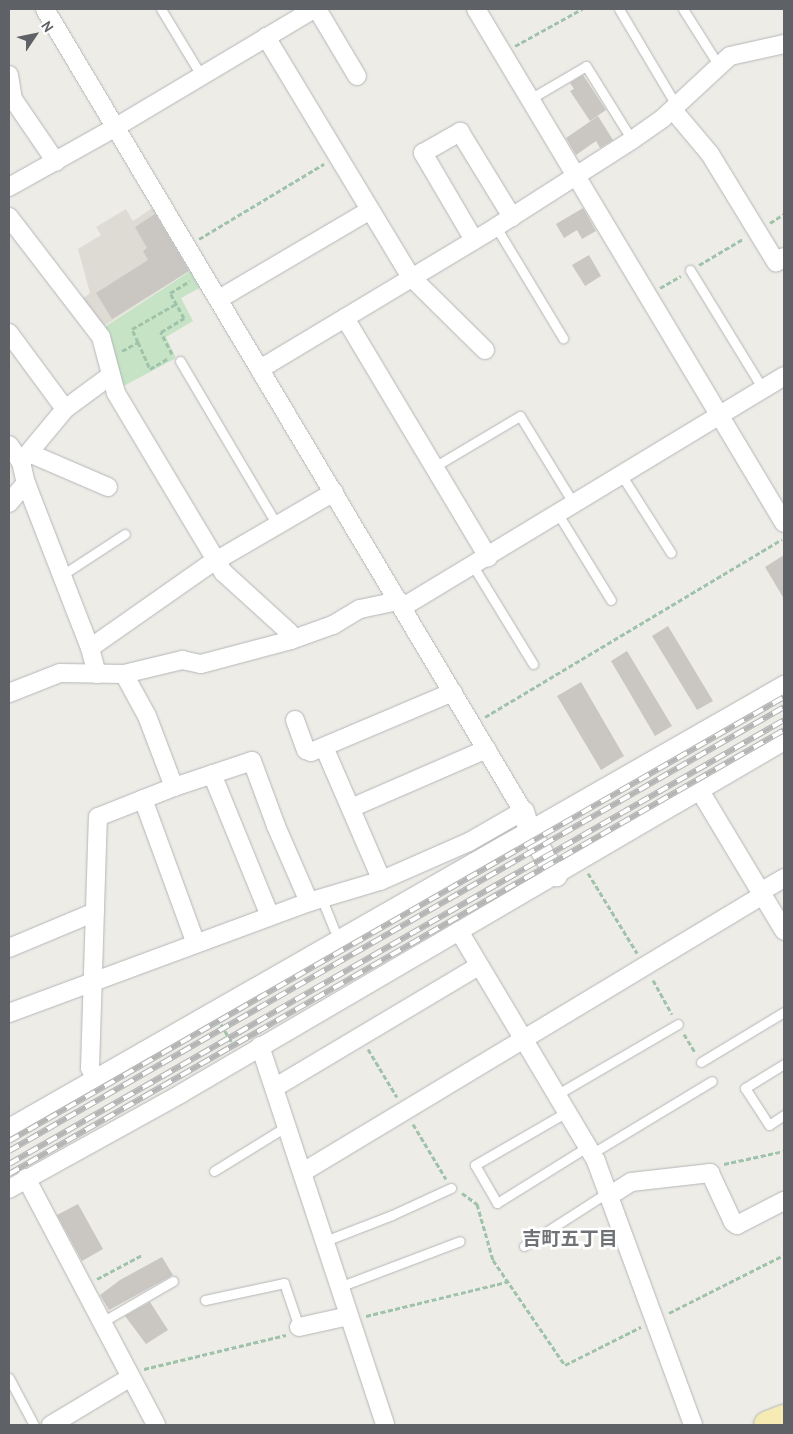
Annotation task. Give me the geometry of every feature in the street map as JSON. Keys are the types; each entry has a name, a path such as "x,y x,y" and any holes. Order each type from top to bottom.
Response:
{"main road":[{"path":"768,1425 784,1420"}],"street":[{"path":"9,186 56,162 316,9 357,76"},
{"path":"476,9 784,523"},
{"path":"48,10 523,811 529,831 556,876"},
{"path":"266,37 411,277 485,350"},
{"path":"260,369 577,177 632,140 674,108 730,56 784,44"},
{"path":"9,75 13,99 56,162"},
{"path":"674,108 710,154 776,262 784,256"},
{"path":"474,240 423,153 460,132 512,217"},
{"path":"219,299 370,210"},
{"path":"9,217 101,337 116,393 223,572 289,632 292,640"},
{"path":"345,318 434,467 480,561"},
{"path":"9,333 65,409"},
{"path":"16,452 108,368"},
{"path":"10,691 60,673 124,674 182,660 201,664 292,640 332,625 360,609 401,604 480,561 720,417 784,376"},
{"path":"16,452 26,484 90,648 97,674"},
{"path":"16,452 108,488"},
{"path":"9,503 26,484"},
{"path":"90,648 216,560 334,492"},
{"path":"124,674 147,716 174,787"},
{"path":"9,1127 784,685"},
{"path":"295,720 306,750 311,752 453,692"},
{"path":"9,1188 182,1093 784,741"},
{"path":"324,747 379,874 380,881"},
{"path":"351,808 487,750"},
{"path":"96,1078 90,1068 98,817 174,787 252,761 276,826 315,899"},
{"path":"212,774 270,916"},
{"path":"700,791 784,931"},
{"path":"143,799 196,944"},
{"path":"9,1012 315,899 380,881 469,842 523,811"},
{"path":"303,1172 523,1041 762,894 784,878"},
{"path":"9,948 95,912"},
{"path":"459,931 589,1151 609,1194 693,1425"},
{"path":"274,1088 480,966"},
{"path":"260,1046 385,1425"},
{"path":"609,1194 630,1182 710,1173 733,1222 737,1225 784,1201"},
{"path":"26,1178 156,1425"},
{"path":"299,1328 350,1318"},
{"path":"51,1425 131,1376"}],"lane":[{"path":"161,9 201,76"},
{"path":"619,9 674,108"},
{"path":"682,9 720,66"},
{"path":"530,99 586,66 632,140"},
{"path":"496,227 563,338"},
{"path":"690,270 763,389"},
{"path":"180,361 277,525"},
{"path":"434,467 520,416 574,504"},
{"path":"622,476 671,553"},
{"path":"558,514 611,600"},
{"path":"62,575 125,534"},
{"path":"480,561 533,664"},
{"path":"315,899 334,929"},
{"path":"701,1062 784,1012"},
{"path":"556,1095 678,1024"},
{"path":"784,1064 746,1088 768,1125 784,1115"},
{"path":"566,1113 475,1165 497,1203 712,1081"},
{"path":"214,1171 287,1126"},
{"path":"325,1241 392,1215 451,1188"},
{"path":"524,1246 609,1194"},
{"path":"340,1287 460,1241"},
{"path":"102,1322 173,1281"},
{"path":"205,1300 284,1283 299,1328"},
{"path":"9,1378 34,1425"}],"path":[{"path":"503,54 582,9"},
{"path":"188,246 338,156"},
{"path":"647,296 784,214"},
{"path":"176,304 132,329 150,369 172,356 161,332 184,318 170,292 204,273"},
{"path":"108,368 138,342"},
{"path":"479,721 784,537"},
{"path":"216,1017 237,1052"},
{"path":"83,1286 142,1255"},
{"path":"350,1318 506,1282"},
{"path":"131,1376 147,1368 295,1333 299,1328"}],"shaded area":[{"path":"157,205 194,268 99,329 81,300 90,293 78,249 101,235 96,227 126,209 133,221"}],"green space":[{"path":"195,268 205,285 181,298 193,321 166,337 176,358 120,388 103,328"}],"building":[{"path":"583,75 606,110 590,121 570,91 574,89 570,83"},
{"path":"598,116 613,140 600,148 596,141 576,155 566,138"},
{"path":"583,208 596,231 582,239 577,230 564,238 556,224"},
{"path":"155,214 189,271 112,319 96,293 148,260 143,251 147,248 135,227"},
{"path":"589,255 601,276 585,286 572,265"},
{"path":"784,555 784,599 765,567"},
{"path":"668,626 713,701 697,710 652,636"},
{"path":"627,651 672,726 655,736 611,661"},
{"path":"581,682 624,756 601,770 557,696"},
{"path":"78,1204 103,1249 82,1261 57,1215"},
{"path":"162,1257 173,1275 109,1310 100,1295 120,1280"},
{"path":"150,1302 168,1330 146,1344 125,1316"}],"railway":[{"path":"9,1141 784,697"},
{"path":"9,1151 784,707"},
{"path":"9,1164 784,720"},
{"path":"9,1174 784,730"}],"district":[{"name":"吉町五丁目","path":"570,1239"}]}
